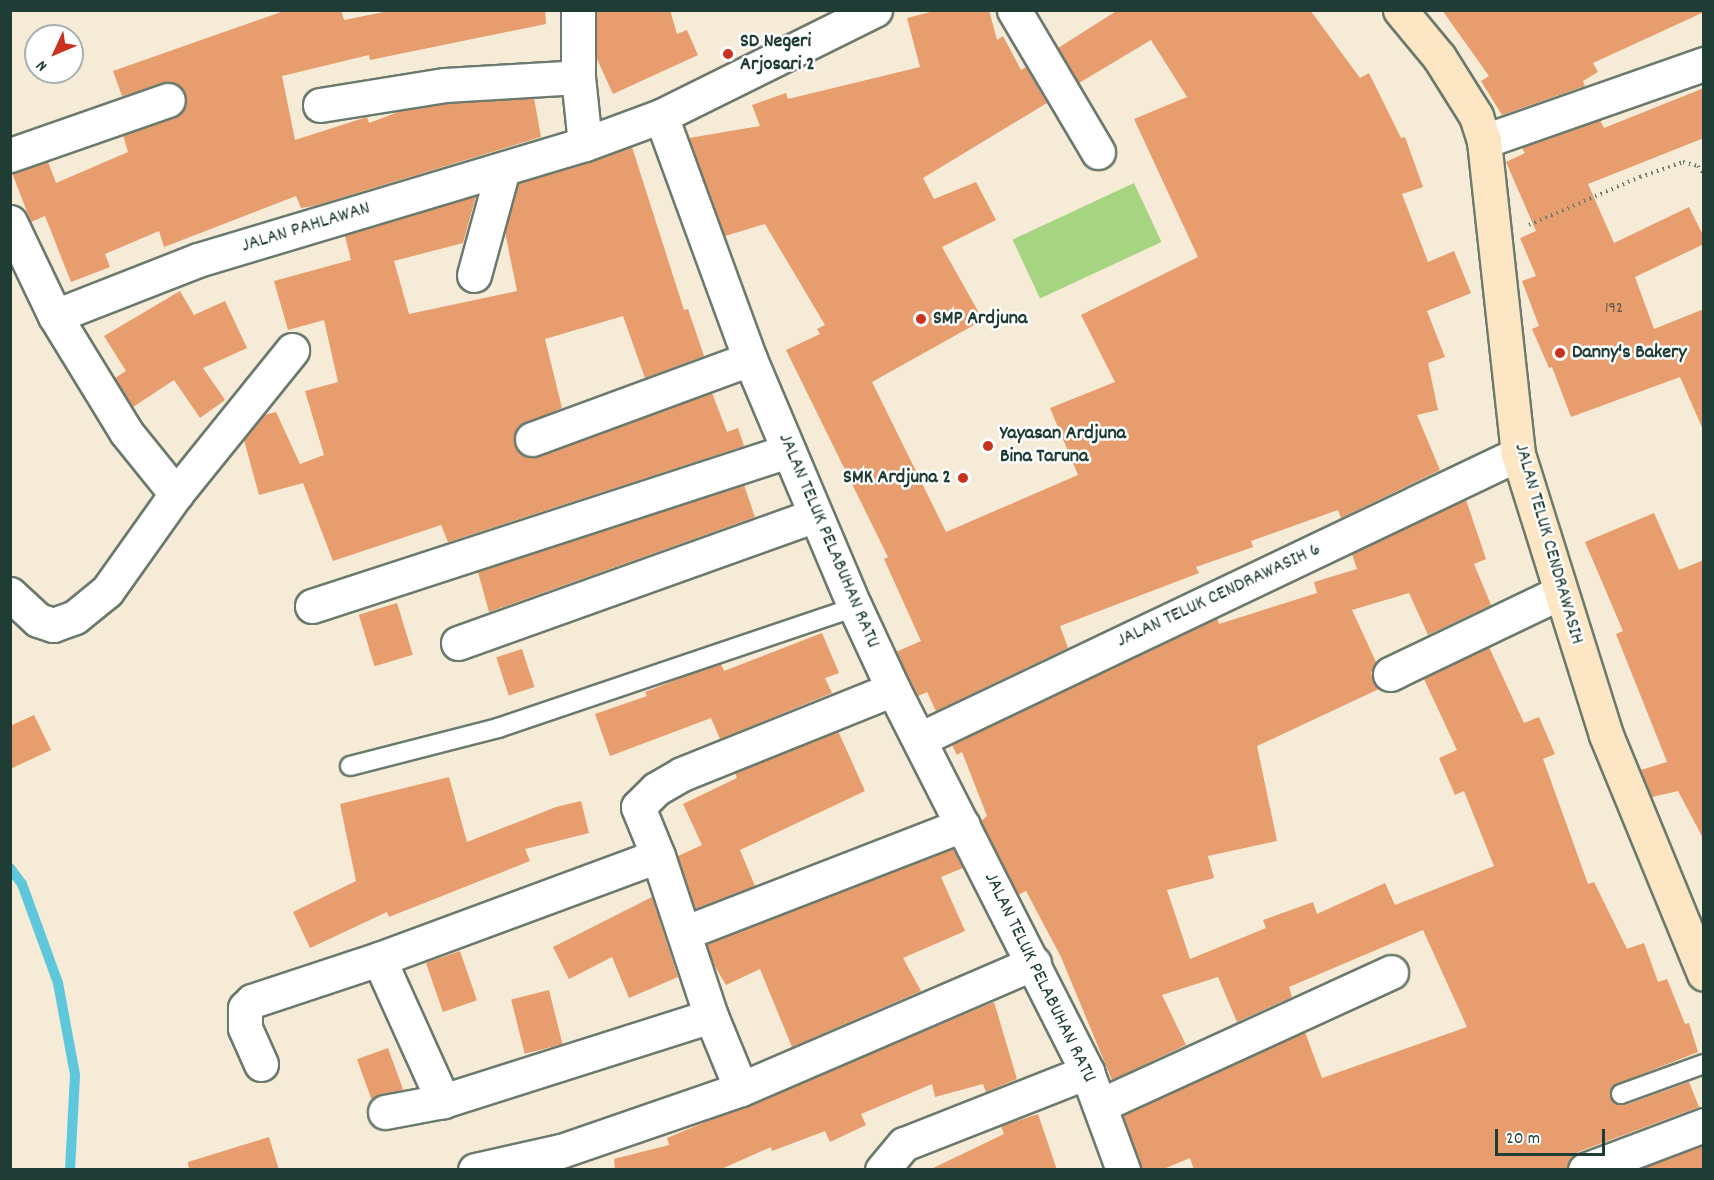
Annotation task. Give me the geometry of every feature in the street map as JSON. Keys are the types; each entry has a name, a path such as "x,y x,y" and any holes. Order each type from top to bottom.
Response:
{"street":[{"path":"578,10 578,77 585,144"},
{"path":"661,116 875,10"},
{"path":"1014,10 1098,152"},
{"name":"JALAN TELUK CENDRAWASIH","path":"1400,10 1445,66 1476,116 1484,141 1518,454 1559,593 1606,735 1704,974"},
{"path":"1484,141 1704,64"},
{"path":"320,105 445,85 578,77"},
{"path":"10,155 168,100"},
{"name":"JALAN PAHLAWAN","path":"55,316 198,260 585,144 661,116"},
{"name":"JALAN TELUK PELABUHAN RATU","path":"661,116 750,359 855,607 892,689 920,738 1087,1072 1101,1105 1122,1170"},
{"path":"474,275 503,169"},
{"path":"10,222 55,316 126,432 176,494"},
{"path":"10,594 38,620 53,625 75,617 107,591 176,494 292,350"},
{"path":"532,439 750,359"},
{"path":"312,606 788,451"},
{"name":"JALAN TELUK CENDRAWASIH 6","path":"920,738 1518,454"},
{"path":"458,644 815,515"},
{"path":"1390,674 1559,593"},
{"path":"741,1089 711,1016 658,856 638,807 656,789 682,774 892,689"},
{"path":"684,933 963,825"},
{"path":"261,1064 245,1028 249,1004 379,959 658,856"},
{"path":"379,959 443,1101"},
{"path":"475,1170 561,1151 741,1089 1034,963"},
{"path":"1101,1105 1391,972"},
{"path":"385,1112 443,1101 711,1016"},
{"path":"882,1170 904,1144 1087,1072"},
{"path":"1585,1170 1704,1125"}],"lane":[{"path":"350,766 498,728 855,607"},
{"path":"1621,1094 1704,1064"}],"path":[{"path":"1495,241 1640,177 1683,162 1698,166 1704,175"}],"green space":[{"path":"1134,183 1161,242 1040,299 1013,240"}],"building":[{"path":"287,10 341,10 344,20 394,10 545,10 546,24 370,60 369,55 282,76 295,140 367,117 369,123 401,111 447,104 534,98 541,137 314,206 301,208 296,196 164,247 159,231 105,254 110,267 71,282 45,216 31,222 12,173 48,162 56,183 128,152 123,135 175,117 186,104 186,94 171,82 122,96 113,71"},
{"path":"597,10 670,10 677,34 687,30 698,55 613,94 597,59"},
{"path":"938,10 989,10 997,40 1003,36 1021,70 1026,67 1047,103 923,178 934,199 976,182 996,220 942,247 983,320 872,382 946,532 1078,475 1050,408 1115,382 1081,315 1198,257 1134,119 1187,97 1151,40 1079,83 1058,48 1118,10 1310,10 1360,78 1369,73 1401,138 1405,137 1423,187 1402,194 1428,262 1454,251 1471,293 1427,311 1445,357 1428,363 1438,410 1417,415 1440,470 1341,518 1338,510 1251,541 1253,547 1196,567 1199,573 1060,626 1068,648 936,711 927,692 918,696 896,652 921,641 884,559 888,557 786,350 820,334 817,329 825,325 765,224 725,236 689,138 760,126 752,105 786,93 788,99 920,67 907,18"},
{"path":"1442,10 1704,10 1704,12 1593,63 1598,72 1583,81 1585,86 1502,115 1481,81 1489,76"},
{"path":"1704,88 1704,138 1588,184 1614,243 1689,207 1704,237 1704,244 1635,277 1654,329 1704,309 1704,432 1680,377 1571,417 1552,367 1549,368 1532,329 1539,326 1522,281 1536,276 1520,238 1536,231 1506,162 1525,153 1522,148 1600,120 1604,128"},
{"path":"632,147 684,310 688,309 704,356 645,378 623,316 545,339 562,408 518,427 515,446 528,457 538,457 712,393 727,432 738,428 744,446 448,542 441,525 333,561 303,483 259,495 244,440 264,415 276,412 300,464 324,455 305,391 338,382 324,320 288,330 274,281 351,260 345,236 476,196 463,243 394,261 409,314 517,291 505,232 518,184"},
{"path":"180,291 194,315 225,301 247,348 203,368 225,400 200,418 174,380 133,407 115,378 126,371 104,336"},
{"path":"744,485 755,517 489,612 478,572"},
{"path":"1466,500 1486,559 1474,564 1491,605 1428,635 1409,593 1352,610 1376,662 1371,673 1379,689 1257,746 1277,841 1208,856 1214,878 1167,890 1190,959 1266,928 1263,920 1313,902 1317,914 1385,883 1395,905 1494,866 1464,791 1455,795 1439,758 1457,750 1424,679 1489,647 1524,723 1539,717 1555,754 1543,759 1588,884 1594,882 1627,949 1644,943 1658,982 1667,979 1685,1024 1689,1023 1698,1052 1617,1084 1610,1091 1611,1098 1625,1105 1689,1082 1699,1107 1578,1152 1570,1159 1567,1170 1194,1170 1190,1158 1161,1170 1141,1170 1123,1116 1305,1032 1322,1078 1467,1027 1423,930 1289,987 1292,997 1237,1022 1218,977 1162,995 1186,1045 1112,1080 1061,957 1026,891 1018,895 981,821 987,816 962,752 957,755 952,745 1217,618 1219,624 1317,593 1314,582 1357,569 1352,554"},
{"path":"1654,513 1679,570 1704,560 1704,840 1678,791 1652,797 1641,770 1667,762 1616,634 1623,631 1585,542"},
{"path":"397,603 413,655 375,666 359,615"},
{"path":"822,633 839,673 825,678 832,693 720,739 711,718 610,756 595,714 647,696 645,692 686,676 721,664 724,671"},
{"path":"522,649 534,687 509,695 496,657"},
{"path":"34,715 51,750 10,769 10,726"},
{"path":"838,731 865,791 740,850 755,886 695,909 678,856 702,845 683,804 737,778 735,773"},
{"path":"449,777 467,842 556,807 581,801 589,833 525,849 530,861 389,917 387,912 310,948 293,912 356,881 340,804"},
{"path":"953,849 963,868 941,877 965,931 903,958 921,991 792,1047 760,969 726,985 713,963 707,944"},
{"path":"652,897 678,977 629,998 612,957 569,979 553,947"},
{"path":"460,951 477,1000 443,1012 426,963"},
{"path":"549,990 563,1044 525,1054 511,999"},
{"path":"994,1002 1017,1079 986,1092 983,1084 935,1097 932,1084 861,1114 866,1125 830,1142 825,1131 772,1151 771,1147 719,1170 615,1170 614,1159 669,1145 667,1138"},
{"path":"388,1048 403,1089 372,1101 357,1059"},
{"path":"1038,1114 1057,1170 929,1170 1004,1134 1001,1126"},
{"path":"269,1137 279,1170 189,1170 188,1162"},
{"path":"1704,1145 1704,1170 1639,1170"}],"waterway":[{"path":"10,868 22,884 58,983 75,1075 70,1170"}],"place":[{"name":"SD Negeri Arjosari 2","path":"728,54"},
{"name":"SMP Ardjuna","path":"921,319"},
{"name":"Danny's Bakery","path":"1560,353"},
{"name":"Yayasan Ardjuna Bina Taruna","path":"988,446"},
{"name":"SMK Ardjuna 2","path":"963,478"}]}
